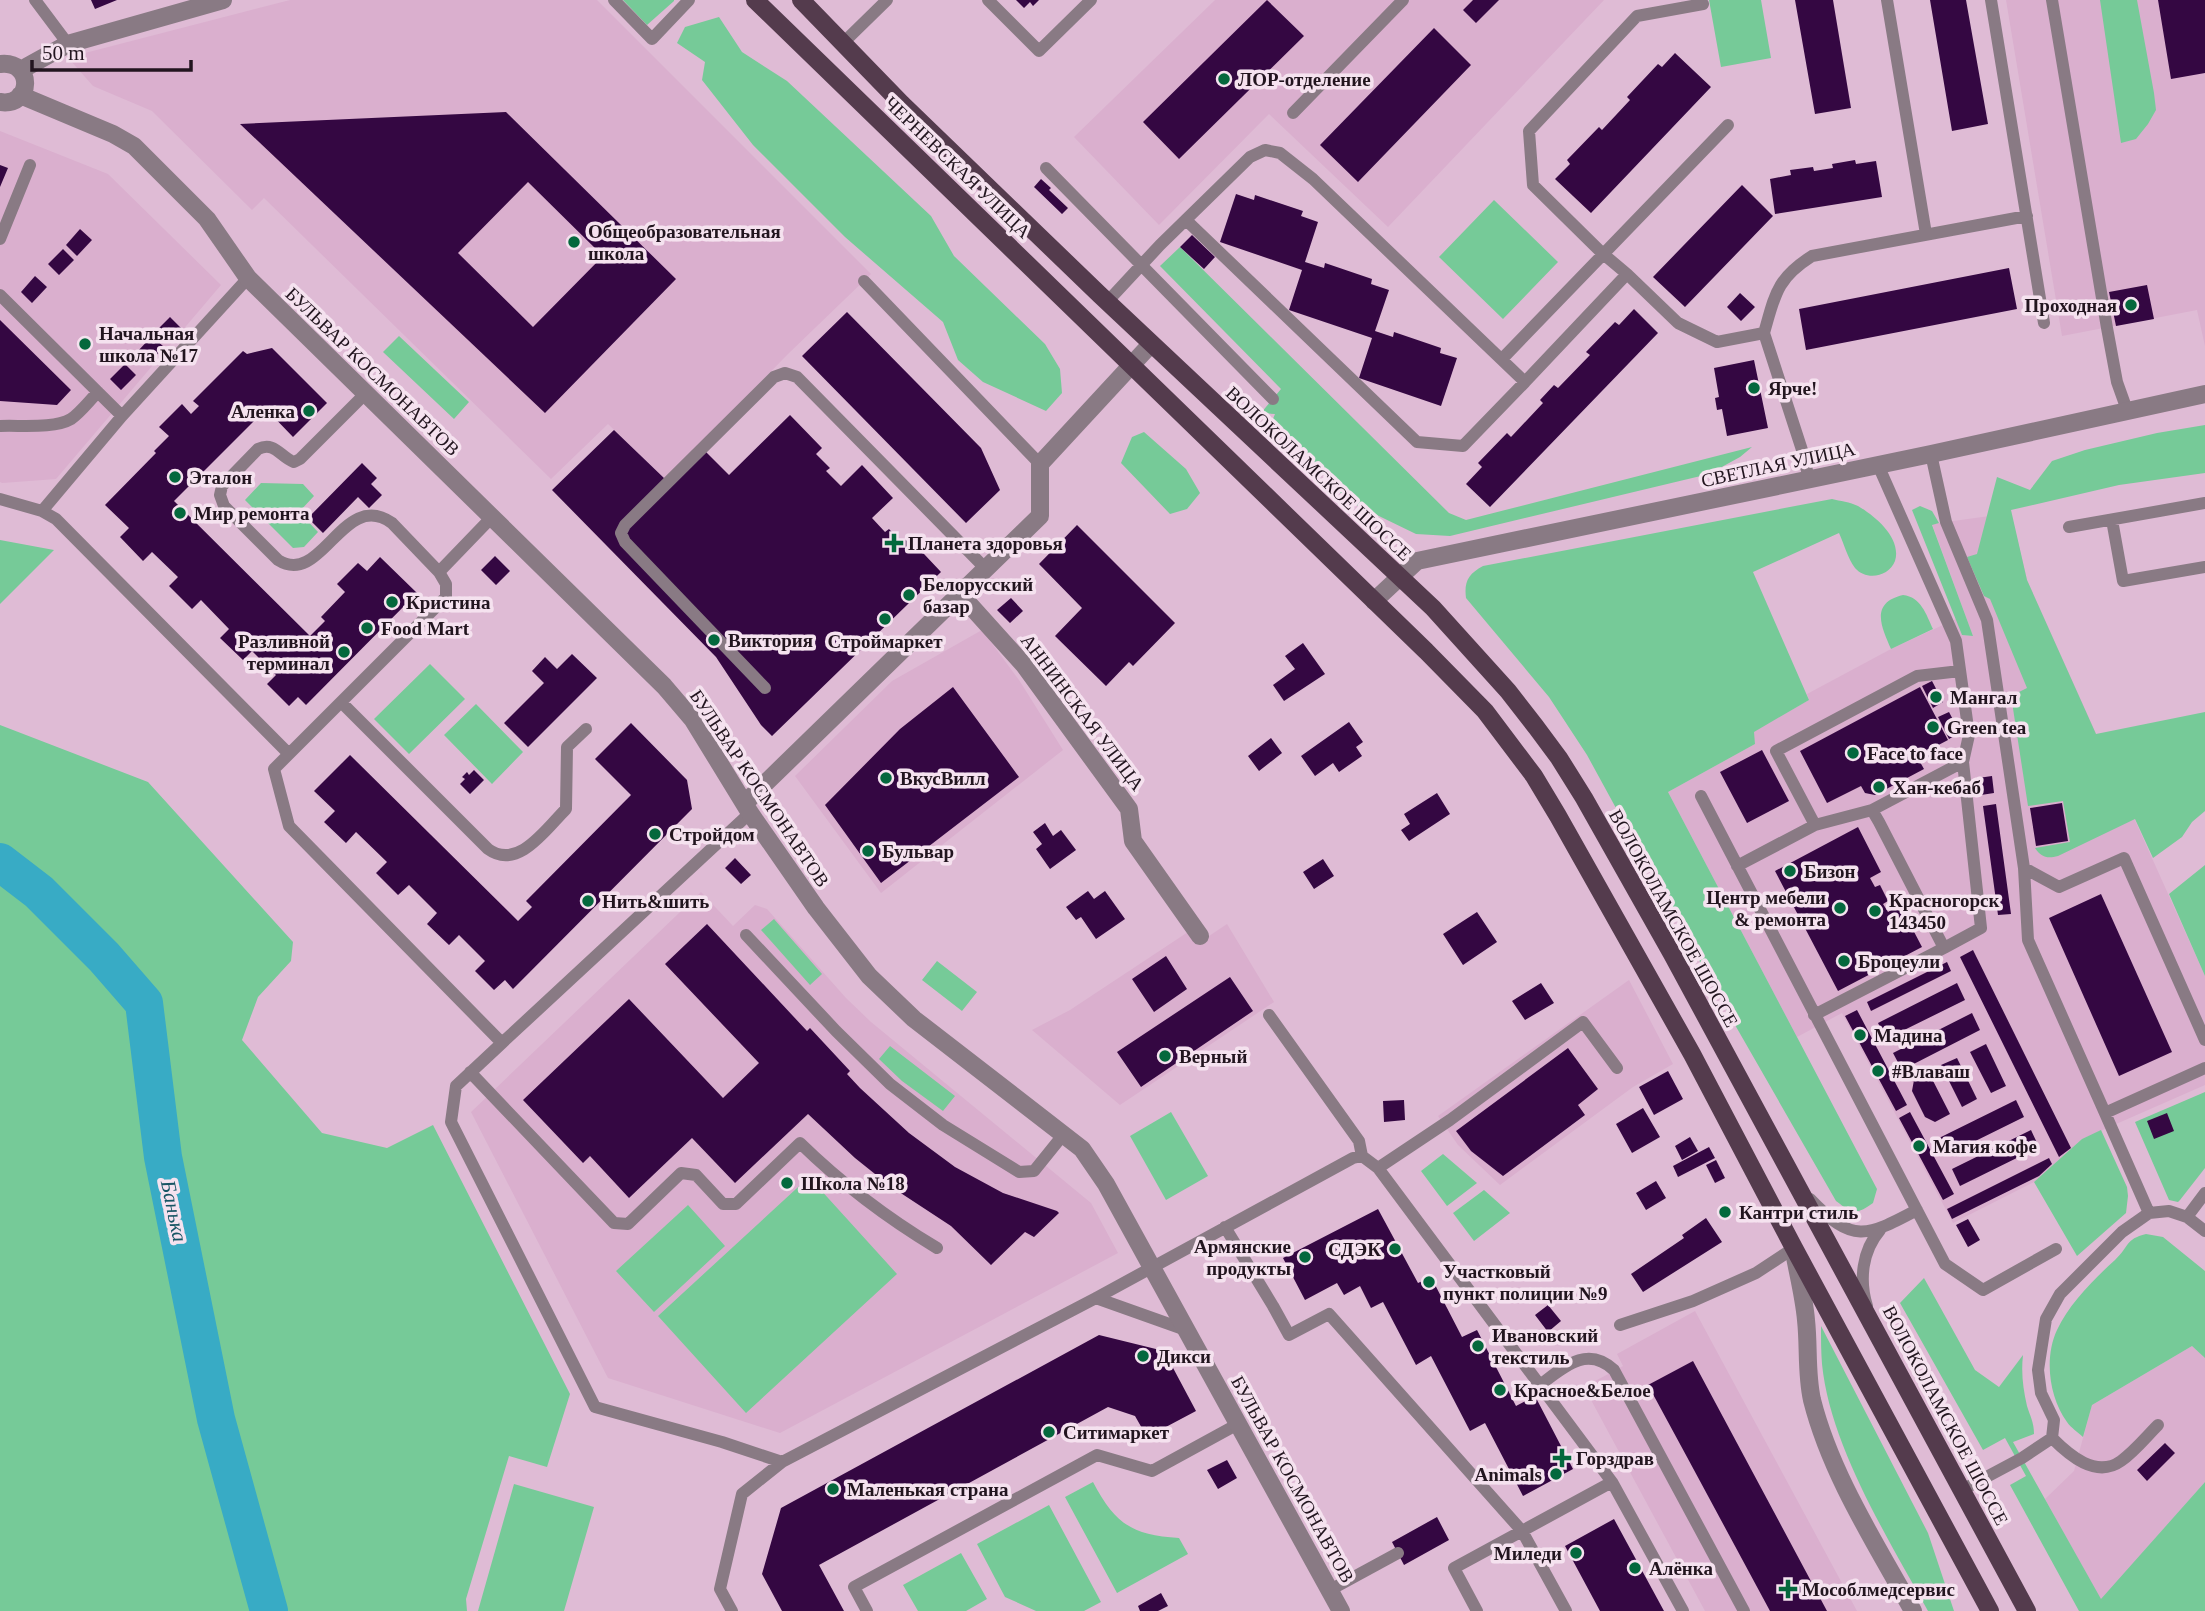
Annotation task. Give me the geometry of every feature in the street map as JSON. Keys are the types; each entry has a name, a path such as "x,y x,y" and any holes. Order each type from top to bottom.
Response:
{"main road":[{"name":"ЧЕРНЕВСКАЯ УЛИЦА","path":"755,0 1132,364"},
{"name":"ЧЕРНЕВСКАЯ УЛИЦА","path":"801,0 902,104 1151,344"},
{"name":"ВОЛОКОЛАМСКОЕ ШОССЕ","path":"1151,344 1400,575 1508,691 1559,758 1672,954 2027,1611"},
{"path":"1132,364 1485,711 1534,776 1692,1054 1990,1611"}],"street":[{"path":"21,70 68,44 223,0"},
{"path":"0,64 15,65 21,70 25,85 20,95 12,102 0,102"},
{"name":"БУЛЬВАР КОСМОНАВТОВ","path":"20,95 113,134 134,146 207,219 248,278 664,686 693,720 748,808 828,925 869,976 914,1018 1082,1149 1106,1184 1341,1611"},
{"path":"748,808 1040,516 1040,464 1151,344"},
{"name":"СВЕТЛАЯ УЛИЦА","path":"1374,601 1417,561 2205,394"},
{"name":"АННИНСКАЯ УЛИЦА","path":"960,594 1024,665 1129,809 1133,841 1200,936"},
{"path":"1794,1248 1807,1321 1807,1363 1812,1399 1830,1452 1852,1500 1913,1611"}],"lane":[{"path":"35,0 68,44"},
{"path":"614,0 652,39 689,0"},
{"path":"843,43 887,0"},
{"path":"988,0 1039,51 1091,0"},
{"path":"1293,113 1403,0"},
{"path":"1886,0 1926,234"},
{"path":"1991,0 2044,323"},
{"path":"2052,0 2107,328 2118,382 2127,410"},
{"path":"1703,4 1637,16 1529,131 1533,185 1678,323 1717,342 1764,333"},
{"path":"1502,359 1728,125"},
{"path":"1108,301 1250,157 1265,150 1280,153 1313,178 1525,382"},
{"path":"0,239 30,165"},
{"path":"1046,168 1273,399"},
{"path":"1809,479 1764,333 1777,287 1795,267 1812,256 2027,216"},
{"path":"1186,220 1417,442 1463,446 1627,274"},
{"path":"42,511 122,416 248,278"},
{"path":"864,281 1040,464"},
{"path":"0,295 122,416"},
{"path":"765,688 625,542 621,533 625,525 774,377 785,373 797,377 986,569"},
{"path":"0,426 56,425 65,422 74,417 98,392"},
{"path":"366,393 300,459 294,462 286,459 275,448 266,446 258,449 222,485 219,495 224,506 286,565 310,560 348,524 362,517 384,518 439,572 446,584 446,597 274,769 289,826 502,1043"},
{"path":"1931,454 1946,522 1987,620 2024,869 2028,940 2148,1213"},
{"path":"1814,1015 1981,928 1963,762 1969,735 1956,641 1878,465"},
{"path":"0,499 42,511 56,519 289,754"},
{"path":"2069,527 2205,503"},
{"path":"439,572 492,517"},
{"path":"2112,520 2123,581 2205,567"},
{"path":"1815,825 1776,751 1917,676 1960,671"},
{"path":"341,702 488,849 496,855 505,856 526,848 566,809 567,747 586,729"},
{"path":"1737,866 1815,825 1872,810 1963,762"},
{"path":"1700,796 1945,1264 1983,1290 2056,1249"},
{"path":"748,808 456,1086 451,1122 595,1406 782,1462"},
{"path":"1872,810 1944,948"},
{"path":"2024,869 2059,887 2124,858 2205,1040"},
{"path":"746,935 835,1031 890,1084 943,1125 1018,1172 1034,1171 1063,1135"},
{"path":"1269,1014 1359,1141 1362,1156 1378,1168 1612,1482 1683,1611"},
{"path":"1378,1168 1450,1120 1583,1021 1617,1068"},
{"path":"2105,1113 2205,1068"},
{"path":"470,1072 614,1223 628,1224 681,1173 696,1175 723,1204 736,1205 800,1143 835,1177 869,1204 937,1248"},
{"path":"732,1611 720,1589 742,1494 782,1462 1096,1298 1353,1158 1362,1156"},
{"path":"1797,1186 1826,1217 1841,1227 1856,1231 1880,1230 1917,1210"},
{"path":"2187,1217 2205,1193"},
{"path":"1962,1490 2022,1458 2052,1438 2054,1420 2041,1393 2038,1370 2046,1319 2060,1294 2122,1232 2148,1213 2169,1211 2187,1217 2205,1231"},
{"path":"1225,1227 1289,1335 1329,1314 1522,1531 1566,1611"},
{"path":"1872,1323 1864,1294 1863,1266 1867,1251 1880,1230"},
{"path":"1620,1325 1693,1301 1756,1273 1794,1248"},
{"path":"1096,1298 1186,1330"},
{"path":"1540,1385 1565,1366 1579,1360 1604,1360 1614,1370 1744,1611"},
{"path":"867,1611 854,1587 1097,1455 1152,1471 1238,1424"},
{"path":"2052,1438 2077,1460 2099,1466 2111,1465 2120,1462 2158,1425"},
{"path":"1477,1611 1454,1568 1612,1482"},
{"path":"1330,1590 1398,1553"}],"shaded area":[{"name":"Общеобразовательная школа","path":"290,0 597,0 871,274 665,479 608,424 551,479 264,198 252,210 152,111 93,86 71,61 85,53"},
{"path":"1215,0 1604,0 1388,227 1269,114 1159,225 1074,137"},
{"path":"2006,0 2205,0 2205,346 2197,310 2062,336"},
{"name":"Начальная школа №17","path":"0,131 108,174 221,285 56,479 0,482"},
{"path":"2011,513 2027,580 2205,976 2205,1085 2082,1139 2034,1182 1953,1223 1842,1013 1797,1037 1668,792 1755,744 1753,732 1809,700 1807,694 1891,649 1956,619 1962,635 1973,636 1932,524"},
{"path":"982,630 1019,680 1063,750 881,893 795,776 892,681"},
{"name":"Школа №18","path":"701,892 733,926 755,905 767,909 846,998 871,1022 1091,1203 1118,1253 780,1433 608,1378 471,1112"},
{"path":"1227,924 1274,1002 1120,1105 1032,1030 1070,1010 1188,932 1197,944"},
{"path":"1629,980 1673,1064 1633,1087 1500,1185 1458,1145 1438,1116"},
{"path":"1695,1311 1857,1611 1705,1611 1584,1387 1623,1366 1617,1354"},
{"path":"2192,1346 2205,1358 2205,1482 2101,1600 2045,1499 2074,1471 2092,1405"}],"green space":[{"path":"623,0 674,0 674,1 647,25"},
{"path":"1709,0 1761,0 1771,58 1721,67"},
{"path":"2100,0 2137,0 2154,93 2156,110 2148,124 2136,139 2121,143"},
{"path":"719,17 742,52 787,81 931,216 954,256 1045,344 1060,369 1062,393 1046,411 983,382 958,360 943,322 845,237 753,145 702,80 705,62 677,43 685,27"},
{"path":"1494,200 1558,262 1503,319 1439,257"},
{"path":"1180,247 1449,513 1466,520 1752,447 1709,474 1450,536 1416,534 1348,501 1310,460 1270,426 1275,414 1261,413 1281,389 1160,266"},
{"path":"399,336 469,402 454,419 383,352"},
{"path":"2205,425 2205,473 2119,485 2011,510 2027,580 2096,734 2205,712 2205,811 2192,822 2182,837 2153,858 2135,819 2058,856 2045,856 2035,848 2070,842 2063,801 2028,806 2012,702 2017,693 2027,688 1990,599 1984,596 1967,557 1977,554 1997,477 2030,490 2052,461 2085,450 2157,433"},
{"path":"1144,432 1186,469 1200,493 1187,509 1170,514 1121,463 1132,437"},
{"path":"261,483 303,484 314,496 299,512 318,532 304,547 293,548 245,500"},
{"path":"1832,499 1858,506 1872,516 1891,536 1895,544 1895,561 1883,574 1865,575 1855,568 1850,560 1839,533 1753,572 1809,700 1754,732 1755,744 1668,792 1877,1189 1873,1203 1858,1211 1846,1208 1836,1201 1723,1004 1587,755 1549,697 1466,598 1468,579 1483,566"},
{"path":"1920,506 1932,511 1939,523 1932,525 1973,636 1962,635 1912,510"},
{"path":"0,540 54,550 0,604"},
{"path":"1903,595 1919,603 1933,629 1891,649 1882,625 1882,610 1892,599"},
{"path":"430,664 465,699 409,754 374,719"},
{"path":"476,704 523,752 492,784 444,735"},
{"path":"0,725 148,782 293,942 291,961 258,997 242,1040 322,1133 387,1148 433,1125 570,1394 547,1467 509,1456 466,1599 467,1611 0,1611"},
{"path":"2205,865 2205,976 2169,894"},
{"path":"774,919 822,974 810,985 761,930"},
{"path":"937,961 977,992 962,1011 922,980"},
{"path":"890,1046 955,1096 943,1111 902,1081 879,1059"},
{"path":"2205,1092 2205,1168 2178,1202 2169,1200 2135,1122"},
{"path":"1171,1112 1208,1176 1166,1200 1130,1136"},
{"path":"2101,1130 2127,1187 2126,1213 2077,1256 2034,1182 2082,1139"},
{"path":"1443,1154 1477,1183 1447,1206 1421,1171"},
{"path":"809,1177 897,1274 746,1413 658,1316"},
{"path":"1484,1190 1510,1213 1474,1241 1453,1213"},
{"path":"688,1205 725,1246 654,1312 616,1271"},
{"path":"2146,1234 2163,1237 2205,1271 2205,1358 2192,1346 2092,1405 2083,1437 2067,1422 2052,1389 2050,1365 2053,1341 2062,1320 2083,1292 2131,1241"},
{"path":"1924,1278 1975,1370 1999,1387 2023,1355 2023,1387 2034,1434 2013,1442 2101,1599 2205,1482 2205,1611 2079,1611 2010,1485 2026,1476 2005,1438 1983,1450 1900,1303"},
{"path":"1821,1326 1928,1533 1954,1611 1928,1611 1863,1492 1836,1427 1827,1395 1822,1364"},
{"path":"1093,1482 1109,1508 1127,1525 1149,1534 1179,1538 1188,1554 1117,1593 1065,1497"},
{"path":"514,1484 594,1507 564,1611 478,1611"},
{"path":"1049,1505 1101,1602 1084,1611 1036,1611 1005,1597 977,1544"},
{"path":"961,1553 987,1599 966,1611 918,1611 903,1585"}],"building":[{"path":"91,0 117,0 95,9"},
{"path":"1016,0 1039,0 1033,6 1030,2 1024,8"},
{"name":"ЛОР-отделение","path":"1267,0 1304,36 1179,159 1143,122"},
{"path":"1473,0 1499,0 1476,23 1463,10"},
{"path":"1795,0 1833,0 1851,108 1815,114"},
{"path":"1930,0 1966,0 1988,124 1952,131"},
{"path":"2158,0 2205,0 2205,73 2171,79"},
{"path":"1434,28 1471,65 1358,182 1320,145"},
{"path":"1675,53 1711,87 1591,213 1555,179 1570,164 1567,160 1599,127 1602,130 1630,100 1627,97 1658,64 1662,67"},
{"path":"506,112 676,279 545,413 240,124","holes":["528,182 603,256 533,327 458,253"]},
{"path":"1855,160 1856,164 1876,161 1882,197 1775,214 1770,179 1791,175 1790,170 1813,167 1814,171"},
{"path":"0,165 8,168 0,187"},
{"path":"1041,179 1068,208 1062,214 1034,187"},
{"path":"1742,185 1773,216 1685,307 1653,277"},
{"path":"1236,194 1254,200 1255,195 1303,211 1301,216 1318,222 1305,262 1324,268 1325,263 1372,279 1371,284 1389,290 1375,331 1393,337 1394,332 1441,348 1440,353 1457,358 1441,406 1359,378 1372,338 1289,310 1302,270 1220,242"},
{"path":"80,229 92,240 77,256 66,245"},
{"path":"1192,235 1215,257 1204,269 1180,247"},
{"path":"63,249 74,260 59,275 48,264"},
{"path":"2009,268 2017,309 1806,350 1799,309"},
{"path":"35,276 47,287 32,303 21,292"},
{"name":"Проходная","path":"2147,285 2154,319 2116,326 2109,292"},
{"path":"1740,293 1755,307 1741,321 1727,307"},
{"path":"1634,309 1658,333 1490,507 1466,484 1482,467 1478,463 1507,433 1511,437 1543,403 1540,400 1554,385 1558,388 1590,355 1586,352 1615,322 1619,325"},
{"path":"847,312 981,448 1000,490 966,523 802,356"},
{"path":"170,317 181,328 166,343 155,332"},
{"path":"0,320 71,390 57,405 0,401"},
{"path":"152,336 164,347 149,363 137,352"},
{"path":"272,348 327,403 293,437 266,409 174,501 310,636 325,621 321,617 345,592 337,584 358,563 367,571 380,557 417,593 306,705 298,697 289,706 267,684 276,675 252,651 243,660 220,638 229,629 201,600 192,609 169,586 178,577 152,552 143,561 120,537 129,528 105,505 169,436 159,427 182,404 191,414 199,406 193,401 243,351 247,354"},
{"path":"1754,360 1768,428 1727,436 1722,409 1717,410 1715,398 1719,397 1714,368"},
{"path":"125,364 136,375 121,390 110,379"},
{"path":"790,415 822,448 816,454 830,468 826,471 841,486 862,465 893,498 872,518 885,532 889,529 902,543 908,537 941,572 772,736 761,725 716,657 552,490 614,430 665,479 699,445 729,475"},
{"path":"362,463 377,478 371,484 382,495 369,508 358,497 323,533 308,518"},
{"path":"1077,525 1175,623 1133,666 1129,662 1106,686 1055,636 1082,608 1039,564"},
{"path":"495,556 510,571 496,585 481,570"},
{"path":"1011,598 1023,611 1010,623 997,610"},
{"path":"1303,643 1325,674 1284,701 1273,685 1295,669 1285,656"},
{"path":"572,654 597,678 528,747 504,723 544,683 532,671 545,657 557,669"},
{"path":"1932,681 1943,702 1933,708 1922,686"},
{"path":"953,687 1019,777 881,883 825,805 900,729"},
{"path":"1920,687 1948,740 1927,751 1930,757 1920,762 1924,769 1875,795 1865,793 1861,786 1827,803 1800,751"},
{"path":"1949,712 1960,733 1949,739 1938,717"},
{"path":"1349,722 1363,742 1356,747 1362,756 1339,772 1333,763 1315,776 1301,756"},
{"path":"631,723 687,780 692,809 513,989 505,980 494,990 475,971 485,961 459,935 449,945 427,924 437,913 409,885 398,895 376,873 387,862 356,832 346,843 324,822 335,811 314,791 350,755 518,921 532,907 526,901 631,795 595,759"},
{"path":"1271,738 1282,753 1259,771 1248,756"},
{"path":"1762,750 1789,801 1747,823 1720,772"},
{"path":"474,770 484,780 470,794 460,784 467,772 469,775"},
{"path":"1992,776 1994,793 1981,795 1978,778"},
{"path":"1437,793 1450,814 1409,841 1401,830 1410,824 1404,814"},
{"path":"2062,803 2068,841 2036,846 2030,808"},
{"path":"1996,804 2011,914 1998,915 1983,806"},
{"path":"1045,823 1053,836 1061,830 1076,850 1050,869 1036,849 1042,844 1033,832"},
{"name":"Центр мебели & ремонта","path":"1858,827 1881,872 1870,878 1875,887 1880,885 1888,901 1883,904 1888,912 1900,905 1922,947 1838,991 1775,871"},
{"path":"735,858 751,875 741,884 725,868"},
{"path":"1323,859 1334,876 1314,889 1303,872"},
{"path":"1088,891 1094,899 1105,891 1125,919 1096,939 1081,917 1076,920 1066,907"},
{"path":"2101,894 2172,1052 2119,1076 2049,918"},
{"path":"1477,912 1497,942 1463,965 1443,934"},
{"path":"707,924 807,1031 810,1028 850,1071 847,1074 860,1088 909,1133 955,1167 1003,1193 1059,1213 1034,1237 1025,1232 991,1265 951,1226 890,1186 808,1114 735,1183 692,1138 629,1198 590,1156 583,1163 523,1100 629,999 723,1098 759,1063 665,964"},
{"path":"1973,950 2071,1148 2059,1157 1960,957"},
{"path":"1166,956 1187,989 1154,1012 1132,979"},
{"path":"1947,962 1951,971 1871,1011 1867,1002"},
{"path":"1230,977 1253,1011 1141,1087 1117,1052"},
{"path":"1541,983 1554,1003 1525,1020 1512,1001"},
{"path":"1957,983 1965,1000 1886,1039 1878,1023"},
{"path":"1857,1010 1907,1105 1896,1111 1845,1016"},
{"path":"1972,1013 1980,1030 1902,1070 1893,1053"},
{"path":"1986,1044 2006,1086 1991,1093 1970,1052"},
{"path":"1568,1048 1598,1089 1578,1105 1585,1115 1503,1176 1471,1151 1456,1131"},
{"path":"1957,1058 1977,1099 1962,1107 1941,1065"},
{"path":"1668,1071 1683,1099 1654,1115 1639,1087"},
{"path":"1929,1073 1950,1114 1935,1122 1925,1117 1912,1091 1914,1080"},
{"path":"1404,1100 1405,1120 1384,1122 1383,1101"},
{"path":"2016,1100 2024,1117 1945,1156 1937,1139"},
{"path":"1643,1108 1660,1137 1632,1153 1616,1124"},
{"path":"1910,1112 1954,1194 1943,1200 1899,1118"},
{"path":"2167,1113 2174,1131 2154,1139 2147,1121"},
{"path":"2031,1130 2039,1147 1960,1186 1952,1169"},
{"path":"1690,1137 1698,1151 1682,1160 1675,1146"},
{"path":"1709,1147 1715,1158 1678,1177 1673,1166"},
{"path":"2049,1158 2052,1164 2039,1176 1952,1219 1947,1209"},
{"path":"1716,1160 1725,1178 1715,1183 1706,1165"},
{"path":"1656,1181 1666,1198 1646,1210 1636,1193"},
{"path":"1378,1209 1418,1283 1431,1277 1462,1337 1477,1330 1516,1406 1535,1396 1573,1469 1523,1496 1485,1423 1470,1431 1431,1356 1416,1365 1383,1302 1371,1308 1360,1286 1344,1295 1337,1283 1305,1300 1283,1258"},
{"path":"1706,1218 1722,1242 1643,1292 1631,1274 1684,1238 1682,1235"},
{"path":"1968,1219 1980,1240 1968,1247 1956,1225"},
{"path":"1548,1305 1561,1321 1548,1332 1535,1315"},
{"path":"1099,1335 1164,1351 1196,1411 1147,1437 1135,1416 1108,1407 819,1565 844,1611 782,1611 762,1574 781,1508"},
{"path":"1693,1361 1827,1611 1770,1611 1648,1385"},
{"path":"2165,1443 2175,1453 2147,1481 2137,1470"},
{"path":"1227,1460 1237,1478 1218,1489 1207,1470"},
{"path":"1437,1517 1449,1540 1404,1565 1392,1542"},
{"path":"1614,1519 1664,1611 1600,1611 1565,1546"},
{"path":"1161,1593 1168,1606 1158,1611 1140,1611 1138,1606"}],"waterway":[{"name":"Банька","path":"0,862 39,892 104,957 144,1003 163,1157 216,1419 269,1611"}],"place":[{"name":"ЛОР-отделение","path":"1224,79"},
{"name":"Общеобразовательная школа","path":"574,242"},
{"name":"Проходная","path":"2131,305"},
{"name":"Начальная школа №17","path":"85,344"},
{"name":"Ярче!","path":"1754,388"},
{"name":"Аленка","path":"309,411"},
{"name":"Эталон","path":"175,477"},
{"name":"Мир ремонта","path":"180,513"},
{"name":"Планета здоровья","path":"894,543"},
{"name":"Белорусский базар","path":"909,595"},
{"name":"Кристина","path":"392,602"},
{"name":"Строймаркет","path":"885,619"},
{"name":"Food Mart","path":"367,628"},
{"name":"Виктория","path":"714,640"},
{"name":"Разливной терминал","path":"344,652"},
{"name":"Мангал","path":"1936,697"},
{"name":"Green tea","path":"1933,727"},
{"name":"Face to face","path":"1853,753"},
{"name":"ВкусВилл","path":"886,778"},
{"name":"Хан-кебаб","path":"1879,787"},
{"name":"Стройдом","path":"655,834"},
{"name":"Бульвар","path":"868,851"},
{"name":"Бизон","path":"1790,871"},
{"name":"Нить&шить","path":"588,901"},
{"name":"Центр мебели & ремонта","path":"1840,908"},
{"name":"Красногорск 143450","path":"1875,911"},
{"name":"Броцеули","path":"1844,961"},
{"name":"Мадина","path":"1860,1035"},
{"name":"Верный","path":"1165,1056"},
{"name":"#Влаваш","path":"1878,1071"},
{"name":"Магия кофе","path":"1919,1146"},
{"name":"Школа №18","path":"787,1183"},
{"name":"Кантри стиль","path":"1725,1212"},
{"name":"СДЭК","path":"1395,1249"},
{"name":"Армянские продукты","path":"1305,1257"},
{"name":"Участковый пункт полиции №9","path":"1429,1282"},
{"name":"Ивановский текстиль","path":"1478,1346"},
{"name":"Дикси","path":"1143,1356"},
{"name":"Красное&Белое","path":"1500,1390"},
{"name":"Ситимаркет","path":"1049,1432"},
{"name":"Горздрав","path":"1562,1458"},
{"name":"Animals","path":"1556,1474"},
{"name":"Маленькая страна","path":"833,1489"},
{"name":"Миледи","path":"1576,1553"},
{"name":"Алёнка","path":"1635,1568"},
{"name":"Мособлмедсервис","path":"1788,1589"}]}
